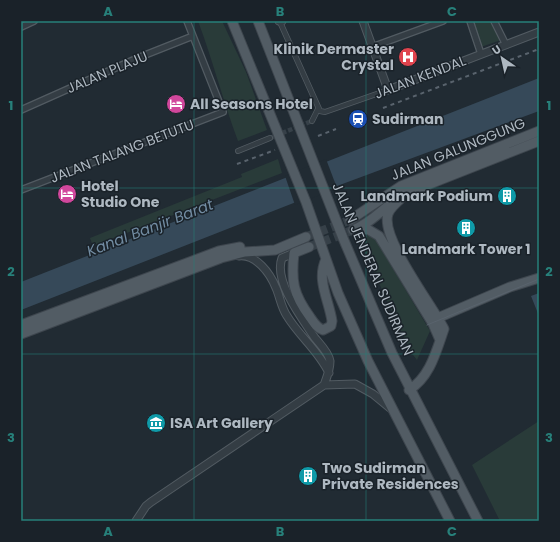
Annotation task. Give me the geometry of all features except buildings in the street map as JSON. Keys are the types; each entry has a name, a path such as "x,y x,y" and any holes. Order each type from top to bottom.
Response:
{"main road":[{"path":"232,21 306,202 326,259 368,361 390,408 450,521"},
{"name":"JALAN JENDERAL SUDIRMAN","path":"258,21 343,238 392,353 409,390 478,521"},
{"name":"JALAN GALUNGGUNG","path":"350,220 400,186 539,131"},
{"name":"JALAN GALUNGGUNG","path":"409,390 421,381 427,373 444,329 434,319 379,236 369,230 356,229 407,193 539,141"},
{"name":"JALAN GALUNGGUNG","path":"407,193 388,213 386,225 392,242 434,319"},
{"path":"21,334 221,258 246,252 275,250 306,237"},
{"path":"21,325 207,255 238,247 285,246"},
{"path":"309,248 294,253 292,277 296,296 316,326 323,330 331,326 332,321 322,284 321,270 326,259"},
{"path":"434,319 510,287 539,278"}],"street":[{"path":"21,27 34,21"},
{"path":"187,21 193,36"},
{"path":"280,21 320,111 312,122"},
{"path":"363,21 388,90"},
{"path":"372,47 427,24 443,21"},
{"path":"470,21 481,54"},
{"path":"494,21 506,45"},
{"name":"JALAN KENDAL","path":"320,111 388,90 539,32"},
{"name":"JALAN PLAJU","path":"21,110 140,57 193,36"},
{"name":"JALAN TALANG BETUTU","path":"21,190 223,112 193,36"},
{"path":"238,151 270,138"},
{"path":"294,253 282,258 280,264 284,282 294,308 330,360 329,373 324,385"},
{"path":"207,255 221,258 243,256 252,258 260,265 276,288 286,316 323,362 329,373"},
{"path":"136,521 146,506 151,502 324,385 355,384 373,394 390,408"}],"shaded area":[{"path":"198,21 222,21 246,72 267,130 238,141"},
{"path":"472,21 491,21 501,40 481,47"},
{"path":"278,159 282,173 93,246 90,238 242,177 241,174"},
{"path":"369,235 376,240 430,331 417,360 410,351 358,237"},
{"path":"539,421 539,521 500,521 472,465"}],"water":[{"path":"539,78 539,111 337,186 21,310 21,282"},
{"path":"539,293 539,316 531,296"}],"pier":[{"path":"326,159 337,188 295,205 285,176"}],"tunnel":[{"path":"270,138 312,121"},
{"path":"306,237 350,220"},
{"path":"309,247 353,230"}],"tram line":[{"path":"427,325 539,279"}],"railway":[{"path":"383,108 539,49"},
{"path":"318,136 336,129"},
{"path":"237,164 275,150"}],"place":[{"name":"Klinik Dermaster Crystal","path":"408,57"},
{"name":"All Seasons Hotel","path":"176,104"},
{"name":"Sudirman","path":"358,119"},
{"name":"Hotel Studio One","path":"67,194"},
{"name":"Landmark Podium","path":"507,196"},
{"name":"Landmark Tower 1","path":"466,228"},
{"name":"ISA Art Gallery","path":"156,423"},
{"name":"Two Sudirman Private Residences","path":"308,476"}],"water label":[{"name":"Kanal Banjir Barat","path":"150,228"}]}
